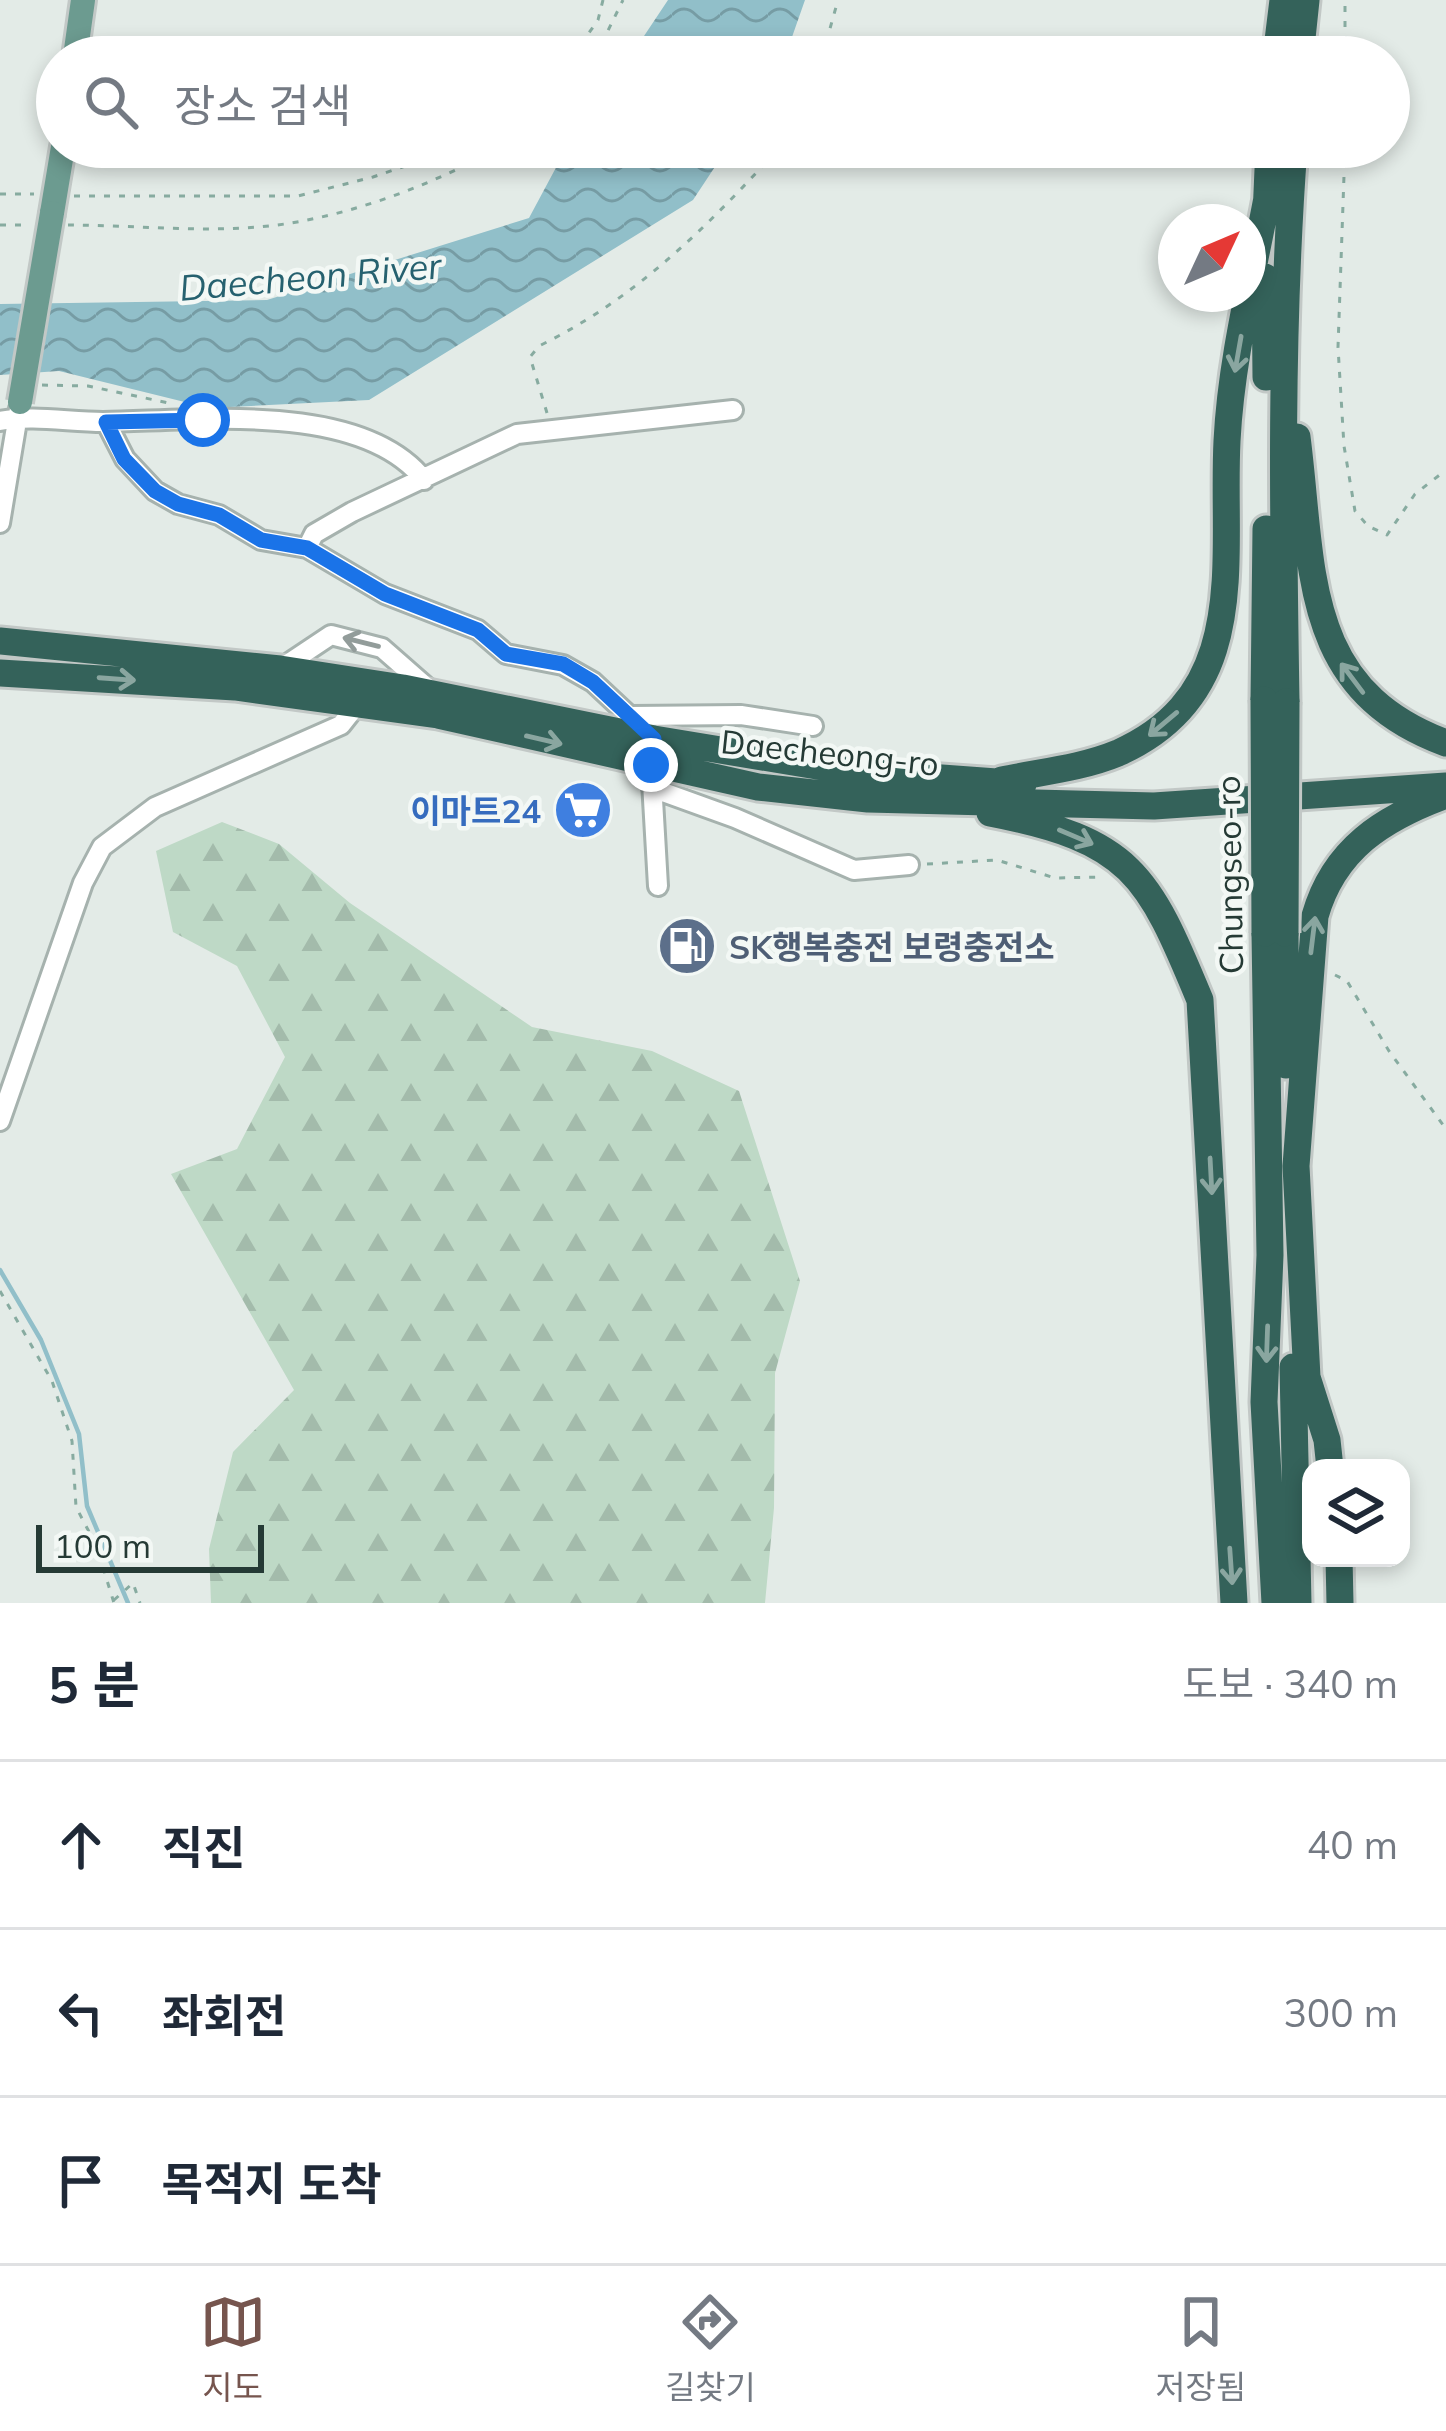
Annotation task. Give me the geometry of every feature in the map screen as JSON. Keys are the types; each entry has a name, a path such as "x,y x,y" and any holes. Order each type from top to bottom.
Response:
{"highway":[{"path":"1279,36 1283,0"},
{"path":"1302,36 1306,0"},
{"path":"1268,168 1275,933"},
{"path":"1275,701 1293,168"},
{"path":"991,782 1090,762 1136,744 1184,705 1208,670 1220,633 1226,588 1230,398 1267,198"},
{"path":"1284,337 1316,586 1331,646 1355,685 1384,712 1446,743"},
{"name":"Daecheong-ro","path":"0,640 280,669 435,694 652,764 1145,788 1446,770"},
{"name":"Daecheong-ro","path":"4,677 236,687 438,716 758,788 868,799 1154,806 1446,786"},
{"path":"1329,1459 1307,1377 1296,1166 1315,916 1326,883 1358,842 1395,816 1446,795"},
{"path":"922,800 1063,830 1117,859 1141,879 1161,909 1200,1000 1234,1603"},
{"name":"Chungseo-ro","path":"1275,933 1264,1402 1275,1603"},
{"name":"Chungseo-ro","path":"1275,933 1298,1603"},
{"path":"1339,1567 1340,1603"}],"main road":[{"path":"79,36 83,0"},
{"path":"13,413 60,168"}],"street":[{"path":"307,548 314,533 352,512 517,434 733,410"},
{"path":"0,523 13,413 106,422 287,419 334,429 400,456 424,480"},
{"path":"106,422 124,459 155,491 178,504 219,515 261,540 307,548 385,594 478,630 506,654 563,664 593,682 631,716 652,764 658,886"},
{"path":"280,669 331,635 382,647 435,694"},
{"path":"0,1121 83,883 102,847 155,807 341,725 356,706"},
{"path":"631,716 741,715 812,726"},
{"path":"652,764 735,818 854,870 909,865"}],"path":[{"path":"587,36 598,20 603,0"},
{"path":"605,36 623,0"},
{"path":"828,36 838,0"},
{"path":"1345,0 1345,36"},
{"path":"0,225 55,214 298,196 399,168"},
{"path":"0,194 55,214 291,223 377,200 463,168"},
{"path":"552,427 530,357 539,346 647,279 704,231 761,168"},
{"path":"1344,168 1338,347 1344,446 1355,511 1368,526 1387,535 1414,494 1446,470"},
{"path":"44,386 88,386 165,401 203,420"},
{"path":"909,865 997,860 1055,878 1094,875 1111,883"},
{"path":"1335,975 1347,981 1389,1051 1446,1129"},
{"path":"0,1291 52,1382 72,1441 76,1508 97,1545 114,1600 133,1583 140,1603"}],"green space":[{"path":"222,822 279,844 350,903 532,1027 652,1051 739,1091 800,1281 775,1373 774,1508 765,1603 211,1603 209,1549 233,1452 294,1390 171,1174 237,1149 285,1057 237,966 173,932 156,851"}],"water":[{"path":"668,0 805,0 792,36 644,36"},
{"path":"556,168 714,168 693,200 369,400 209,408 59,371 0,375 0,304 267,300 529,218"}],"waterway":[{"path":"0,1270 41,1340 79,1434 87,1506 128,1603"}],"place":[{"name":"이마트24","path":"583,810"},
{"name":"SK행복충전 보령충전소","path":"687,946"}],"route":[{"path":"203,420 106,422 124,459 155,491 178,504 219,515 261,540 307,548 385,594 478,630 506,654 563,664 593,682 654,739 651,765"}],"water label":[{"name":"Daecheon River","path":"310,276"}]}
